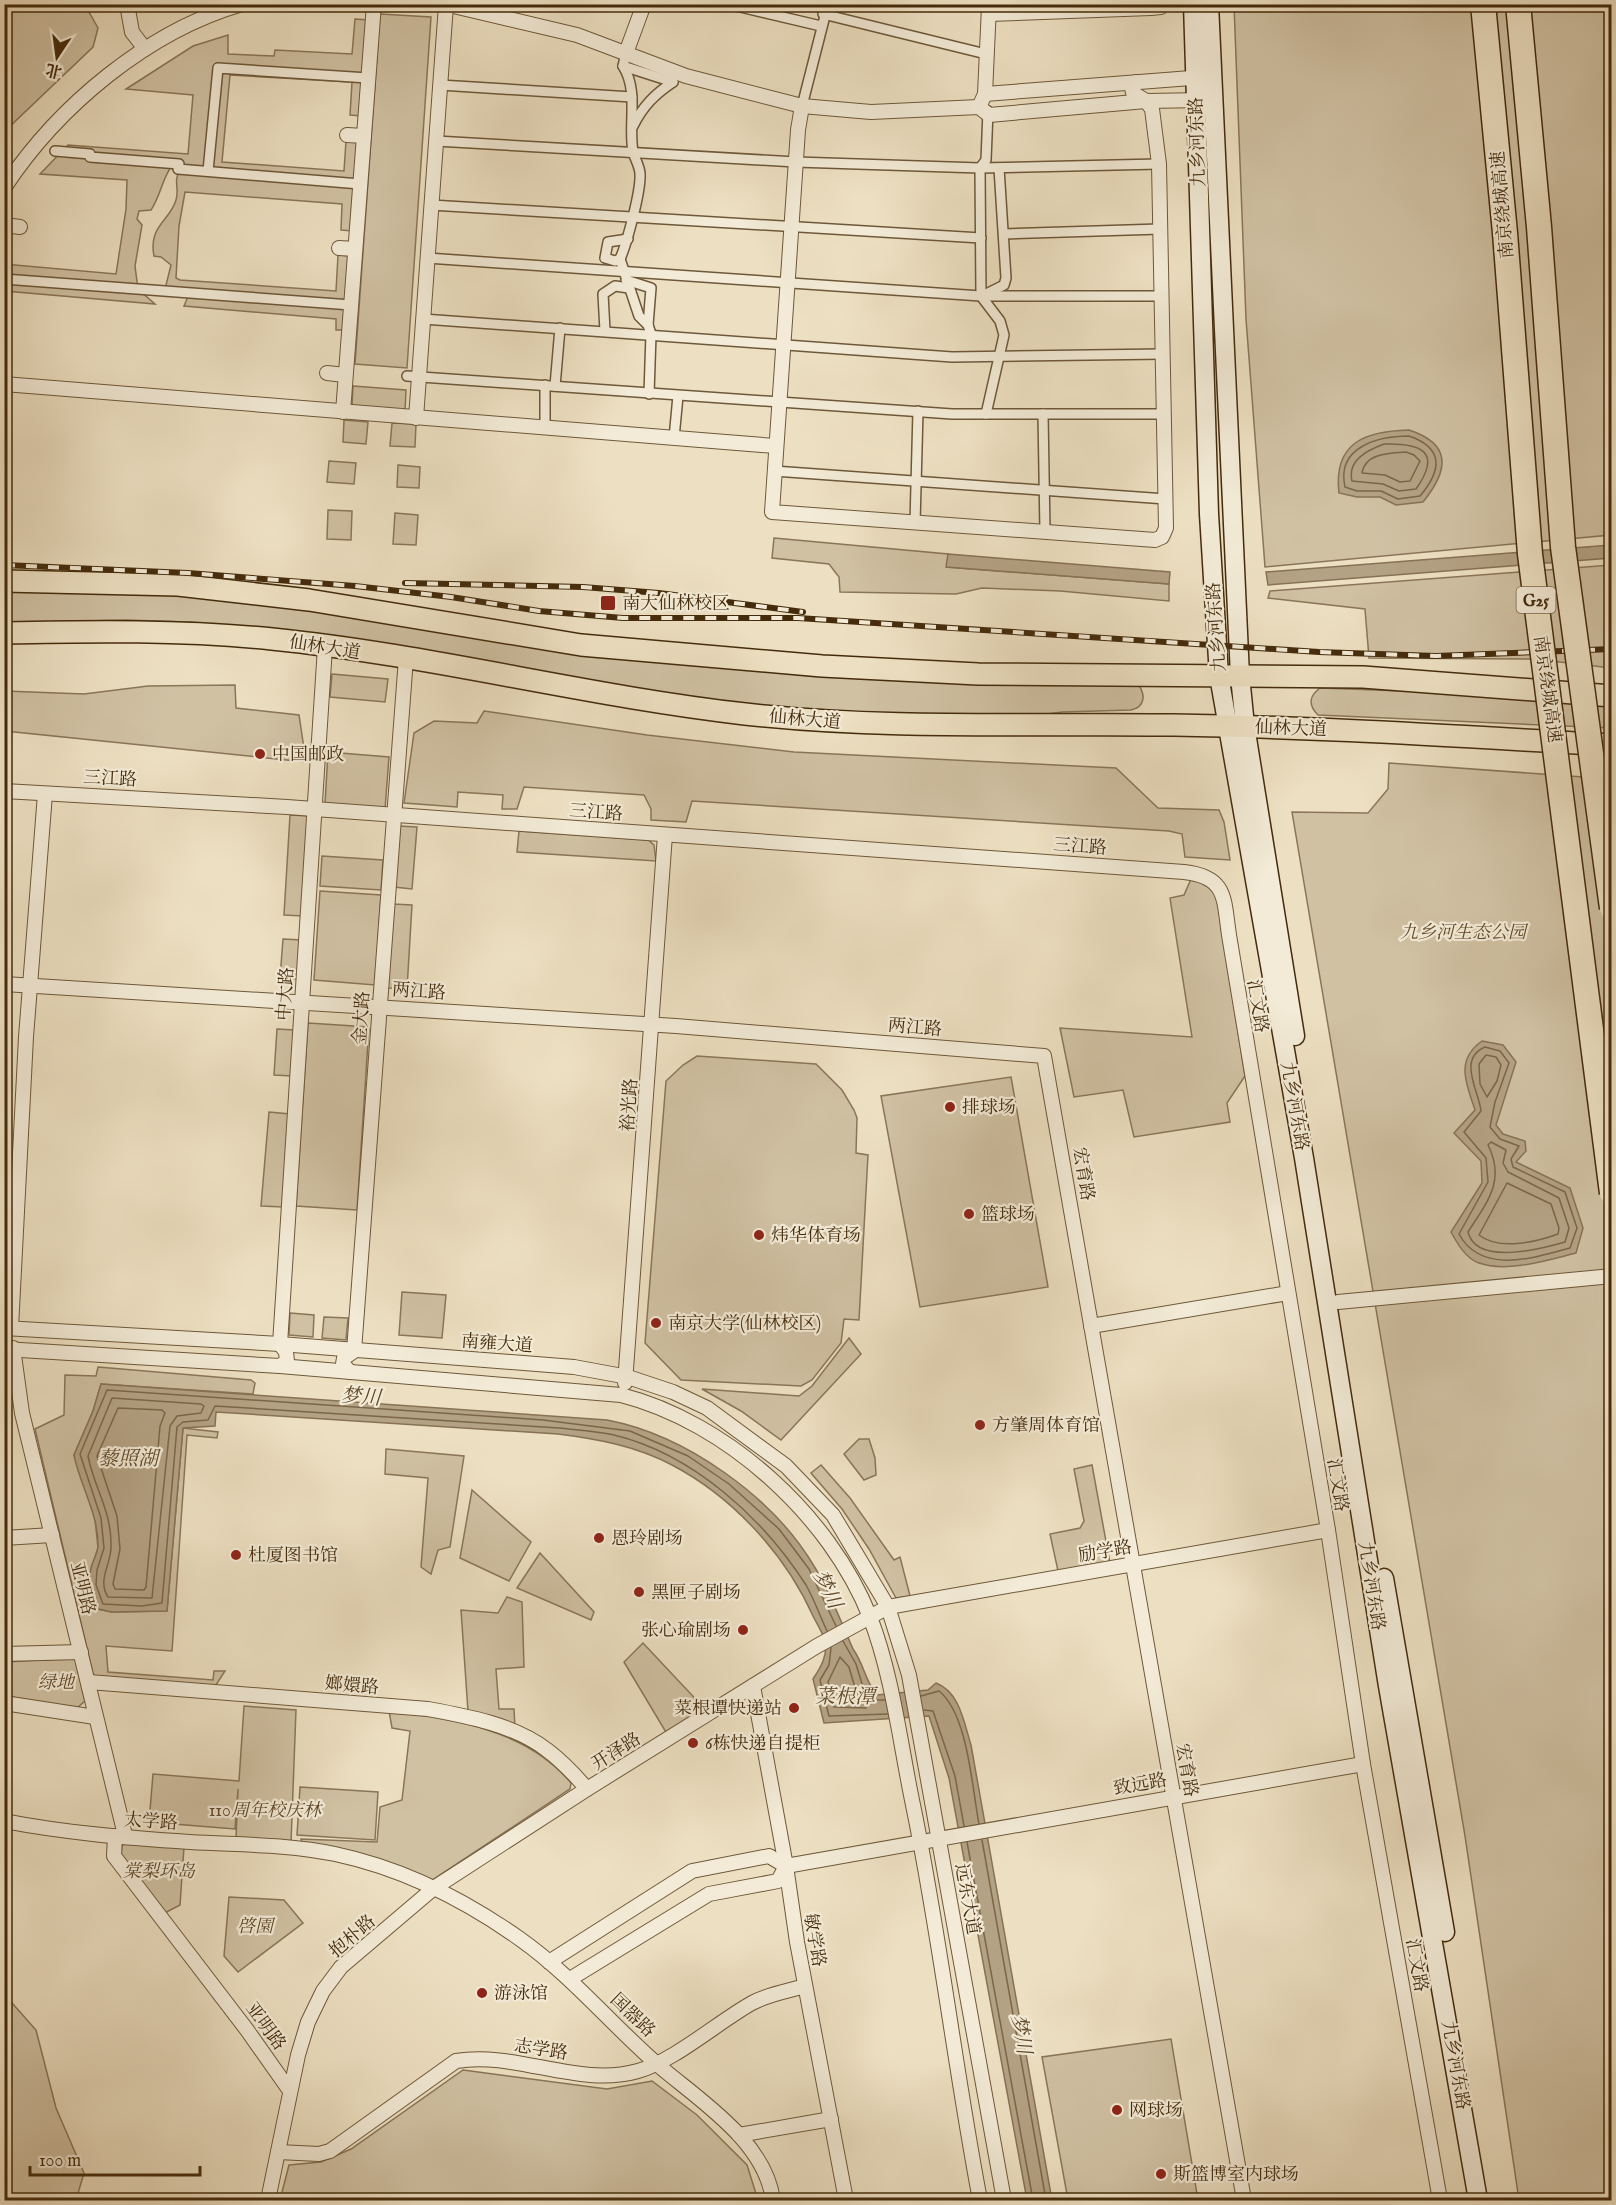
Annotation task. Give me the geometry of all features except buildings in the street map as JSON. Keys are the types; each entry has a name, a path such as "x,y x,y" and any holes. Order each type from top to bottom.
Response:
{"highway":[{"name":"南京绕城高速","path":"1484,4 1505,233 1530,554 1611,1192"},
{"name":"南京绕城高速","path":"1518,4 1539,227 1563,547 1611,908"}],"main road":[{"name":"九乡河东路","path":"1192,4 1204,77"},
{"name":"九乡河东路","path":"1209,4 1204,77 1229,676 1235,726 1388,1686 1478,2200"},
{"path":"4,581 178,585 309,600 581,645 704,657 978,674 1364,677 1611,696"},
{"name":"仙林大道","path":"4,633 183,632 275,639 406,658 594,692 732,712 868,725 1235,726 1611,745"},
{"name":"九乡河东路","path":"1235,726 1338,1302 1491,2200"}],"street":[{"path":"127,4 132,32 145,49"},
{"path":"343,412 374,4"},
{"path":"644,4 624,60 632,97 633,151 640,174 628,239 620,259 639,316 650,329"},
{"path":"728,4 821,26"},
{"path":"828,4 823,14 813,71 802,106 791,226 772,512 1155,540 1162,537 1166,528 1166,499 1159,164 1152,109 1146,101 1133,93 1132,88 1136,82"},
{"path":"986,414 987,398 1004,335 1000,321 981,296 980,168 986,160 984,105 989,9 1151,8 1161,7 1161,4"},
{"path":"4,188 35,148 73,107 145,49 187,24 236,5"},
{"path":"416,417 413,377 423,319 445,5 472,7 577,34 624,60 673,82 651,98 632,127"},
{"path":"823,14 986,54"},
{"path":"624,60 802,106 871,112 984,105 1205,100"},
{"path":"208,171 218,68 368,78"},
{"path":"984,105 1136,82 1204,77"},
{"path":"440,86 632,97"},
{"path":"347,135 364,136"},
{"path":"436,141 796,162 980,168 1159,164"},
{"path":"55,151 90,154 90,157 179,164 178,168 360,183"},
{"path":"981,296 1004,285 1004,234 999,168"},
{"path":"431,205 981,238"},
{"path":"4,225 20,227"},
{"path":"1004,234 1160,229"},
{"path":"620,259 615,261 605,258 608,242 628,239"},
{"path":"339,248 355,249"},
{"path":"427,258 626,280 787,283 981,296 1162,296"},
{"path":"4,279 351,305"},
{"path":"605,331 603,294 626,280 651,288 649,394"},
{"path":"423,319 605,331 650,329 783,345 952,357 1163,354"},
{"path":"545,428 560,328"},
{"path":"327,373 345,375"},
{"path":"413,377 918,411 986,414 1164,414"},
{"path":"4,384 775,446"},
{"path":"675,438 678,396"},
{"path":"915,523 918,411"},
{"path":"1043,414 1045,532"},
{"path":"774,471 1166,499"},
{"name":"中大路","path":"280,1366 287,1361 286,1352 280,1344 325,647"},
{"name":"金大路","path":"351,1372 343,1364 344,1358 354,1351 406,658"},
{"name":"三江路","path":"4,791 315,809 1184,872"},
{"path":"8,1328 45,794"},
{"name":"裕光路","path":"621,1395 628,1377 665,835"},
{"name":"汇文路","path":"1184,872 1204,874 1216,882 1221,891 1328,1530 1363,1764 1440,2200"},
{"name":"两江路","path":"4,984 652,1024 1044,1056"},
{"name":"宏育路","path":"1044,1056 1244,2200"},
{"path":"1338,1302 1611,1276"},
{"path":"1091,1326 1288,1293"},
{"name":"南雍大道","path":"8,1328 280,1344 574,1367 628,1377 673,1392 706,1408 786,1466 833,1515 888,1607"},
{"path":"9,1348 280,1366 621,1395 657,1408 707,1433 756,1464 819,1531 857,1591 866,1618"},
{"name":"亚明路","path":"9,1348 22,1413 90,1682 120,1836 114,1856 247,2030 290,2091"},
{"path":"773,1480 786,1466"},
{"name":"励学路","path":"866,1618 888,1607 1328,1530"},
{"path":"4,1538 52,1535"},
{"name":"远东大道","path":"888,1607 909,1675 1004,2200"},
{"name":"远东大道","path":"866,1618 888,1679 921,1840 962,2104 980,2200"},
{"name":"开泽路","path":"434,1888 587,1789 866,1618"},
{"path":"4,1654 81,1652"},
{"name":"嫏嬛路","path":"90,1682 428,1709 462,1715 506,1728 546,1748 587,1789"},
{"name":"敏学路","path":"753,1686 805,1986 846,2200"},
{"path":"4,1703 95,1717"},
{"name":"致远路","path":"786,1866 994,1827 1363,1764"},
{"name":"太学路","path":"4,1821 47,1829 190,1842 278,1846 335,1854 379,1866 434,1888"},
{"path":"549,1962 692,1871 769,1856 786,1866 778,1881 709,1894 570,1979"},
{"name":"国器路","path":"434,1888 501,1927 549,1962 570,1979 656,2064 740,2135 771,2187 773,2200"},
{"name":"抱朴路","path":"268,2200 290,2091 308,2022 323,1991 341,1967 434,1888"},
{"name":"志学路","path":"278,2152 319,2154 330,2151 456,2061 477,2059 506,2061 609,2076 638,2071 656,2064 755,2001 805,1986"},
{"path":"740,2135 831,2119"}],"green space":[{"path":"5,4 85,5 98,28 93,47 5,131"},
{"path":"1234,5 1611,5 1611,535 1265,567 1246,319"},
{"path":"380,14 431,17 407,368 355,364"},
{"path":"355,19 369,20 362,116 350,115 352,82 230,75 222,162 344,171 346,141 359,142 353,231 341,230 342,204 185,192 179,226 176,278 336,291 338,255 351,256 346,330 336,330 336,319 184,306 189,294 171,292 166,285 171,265 161,257 154,256 153,246 157,231 176,200 177,177 181,169 173,164 151,210 139,211 137,219 142,225 135,266 138,289 155,304 5,291 4,264 116,274 126,209 127,180 40,174 68,145 188,154 193,95 126,89 193,46 228,35 228,54 274,56 275,50 352,54"},
{"path":"353,386 406,390 405,411 352,407"},
{"path":"344,420 368,422 366,444 343,442"},
{"path":"392,423 416,424 415,447 390,446"},
{"path":"329,461 356,463 354,484 327,482"},
{"path":"398,465 420,467 419,488 397,487"},
{"path":"328,510 352,511 351,540 327,539"},
{"path":"395,513 418,515 416,545 393,544"},
{"path":"774,538 948,554 947,567 1169,584 1169,601 1060,591 982,588 956,594 840,592 839,577 829,564 772,558"},
{"path":"1611,565 1611,668 1534,659 1369,658 1365,609 1268,598 1270,591"},
{"path":"4,590 182,594 302,605 583,653 811,676 1138,684 1143,700 1139,706 1131,710 1062,712 1016,718 902,717 745,705 621,688 267,629 189,622 126,620 5,623"},
{"path":"332,674 388,679 385,702 330,697"},
{"path":"235,685 236,708 299,715 306,762 5,731 5,691 84,694 148,686"},
{"path":"1320,688 1511,695 1611,703 1611,728 1318,715 1311,701"},
{"path":"484,711 647,735 794,752 1116,768 1158,808 1219,810 1224,822 1230,860 1185,857 1182,834 1169,831 692,801 686,822 651,820 651,809 644,795 524,787 517,809 502,809 503,795 458,792 457,807 404,803 414,733 434,721 477,723"},
{"path":"328,752 389,757 385,809 325,804"},
{"name":"九乡河生态公园","path":"1389,763 1611,779 1611,2200 1519,2200 1465,1836 1292,812 1368,813 1388,789"},
{"path":"290,815 310,816 303,916 284,915"},
{"path":"399,826 417,827 412,889 394,887"},
{"path":"519,831 648,840 654,845 656,861 517,852"},
{"path":"322,856 383,860 381,890 320,886"},
{"path":"1191,879 1214,888 1245,1076 1227,1103 1230,1122 1134,1137 1123,1090 1074,1097 1060,1028 1192,1037 1170,898 1184,895"},
{"path":"320,891 381,895 375,985 314,980"},
{"path":"393,904 412,905 407,989 388,988"},
{"path":"283,939 302,940 299,979 280,978"},
{"path":"308,1023 369,1027 357,1210 296,1206"},
{"path":"277,1029 295,1030 292,1076 274,1075"},
{"name":"炜华体育场","path":"697,1056 816,1064 842,1090 857,1118 856,1153 868,1155 859,1320 844,1319 841,1343 812,1380 801,1386 681,1380 645,1343 666,1081"},
{"name":"篮球场","path":"1011,1077 1048,1287 920,1307 881,1096"},
{"path":"269,1112 290,1114 283,1207 261,1206"},
{"path":"402,1292 446,1295 442,1338 399,1335"},
{"path":"290,1313 314,1315 313,1337 289,1335"},
{"path":"324,1317 348,1318 346,1340 322,1338"},
{"path":"849,1338 861,1354 781,1440 741,1411 702,1389 799,1396 812,1386"},
{"path":"98,1367 251,1380 255,1383 253,1394 101,1384 93,1411 74,1455 95,1519 98,1548 91,1569 98,1609 112,1612 167,1611 183,1428 218,1432 217,1438 187,1435 172,1651 106,1646 108,1672 213,1680 214,1671 225,1671 214,1688 94,1678 35,1429 64,1415 65,1375 96,1376"},
{"path":"859,1439 869,1439 875,1458 876,1475 864,1480 844,1454"},
{"path":"386,1449 464,1456 450,1547 438,1550 431,1574 421,1567 428,1478 385,1474"},
{"path":"821,1465 850,1498 894,1560 900,1557 910,1596 896,1598 869,1549 842,1509 811,1473"},
{"path":"1092,1465 1110,1563 1058,1571 1050,1534 1080,1528 1084,1521 1074,1469"},
{"path":"472,1490 531,1542 509,1581 460,1558"},
{"path":"540,1553 594,1612 591,1620 517,1588"},
{"path":"507,1597 522,1602 524,1667 496,1669 499,1709 514,1709 515,1728 468,1711 461,1610 498,1613"},
{"path":"643,1643 705,1709 667,1734 624,1662"},
{"name":"绿地","path":"75,1658 85,1701 77,1708 5,1696 5,1662"},
{"name":"110周年校庆林","path":"244,1706 296,1710 291,1843 236,1838 238,1789 235,1829 149,1822 153,1774 239,1781"},
{"path":"389,1711 464,1723 511,1739 533,1750 553,1765 571,1783 570,1789 431,1881 368,1857 302,1843 301,1839 377,1842 380,1807 402,1800 410,1731 392,1728"},
{"path":"300,1787 378,1792 375,1840 297,1835"},
{"name":"棠梨环岛","path":"126,1841 184,1847 180,1905 163,1914 121,1854 122,1846"},
{"name":"啓園","path":"229,1897 284,1900 303,1923 238,1972 224,1956"},
{"path":"5,1995 36,2030 56,2108 84,2173 76,2200 5,2200"},
{"name":"网球场","path":"1171,2039 1198,2200 1068,2200 1042,2057"},
{"path":"463,2070 607,2089 652,2081 697,2115 747,2165 758,2200 280,2200 289,2165 321,2162 351,2149"}],"water":[{"path":"1409,430 1433,443 1442,459 1438,479 1423,502 1396,505 1380,497 1357,497 1339,493 1341,462 1347,451 1366,437 1379,433"},
{"path":"1611,545 1611,558 1268,585 1266,572"},
{"path":"948,554 1170,572 1169,584 946,567"},
{"path":"1482,1041 1503,1045 1516,1062 1496,1125 1503,1134 1525,1141 1526,1151 1516,1162 1570,1188 1583,1228 1576,1253 1515,1266 1490,1266 1470,1258 1451,1232 1482,1183 1481,1161 1454,1133 1475,1110 1465,1072 1468,1056"},
{"path":"101,1384 607,1420 667,1439 725,1473 751,1493 797,1541 814,1566 877,1695 928,1690 936,1683 951,1693 960,1709 971,1745 1052,2200 1027,2200 949,1778 929,1716 824,1723 813,1679 825,1656 826,1646 823,1635 788,1571 755,1529 736,1510 716,1493 672,1465 631,1448 602,1441 558,1434 216,1412 215,1426 183,1428 167,1611 112,1612 98,1609 92,1594 90,1573 98,1548 97,1533 74,1455 93,1411"}],"railway":[{"path":"4,565 188,573 355,586 451,597 539,611 623,618 798,618 1319,652 1436,656 1612,649"},
{"path":"405,583 583,587 659,593 803,612"}],"place":[{"name":"南大仙林校区","path":"608,603"},
{"name":"中国邮政","path":"260,754"},
{"name":"排球场","path":"950,1107"},
{"name":"篮球场","path":"969,1214"},
{"name":"炜华体育场","path":"759,1235"},
{"name":"南京大学(仙林校区)","path":"656,1323"},
{"name":"方肇周体育馆","path":"980,1425"},
{"name":"恩玲剧场","path":"599,1538"},
{"name":"杜厦图书馆","path":"236,1555"},
{"name":"黑匣子剧场","path":"639,1592"},
{"name":"张心瑜剧场","path":"743,1630"},
{"name":"菜根谭快递站","path":"794,1708"},
{"name":"6栋快递自提柜","path":"693,1743"},
{"name":"游泳馆","path":"482,1993"},
{"name":"网球场","path":"1117,2110"},
{"name":"斯篮博室内球场","path":"1161,2174"}],"water label":[{"name":"梦川","path":"361,1396"},
{"name":"藜照湖","path":"128,1458"},
{"name":"梦川","path":"828,1589"},
{"name":"菜根潭","path":"845,1696"},
{"name":"梦川","path":"1022,2034"}]}
